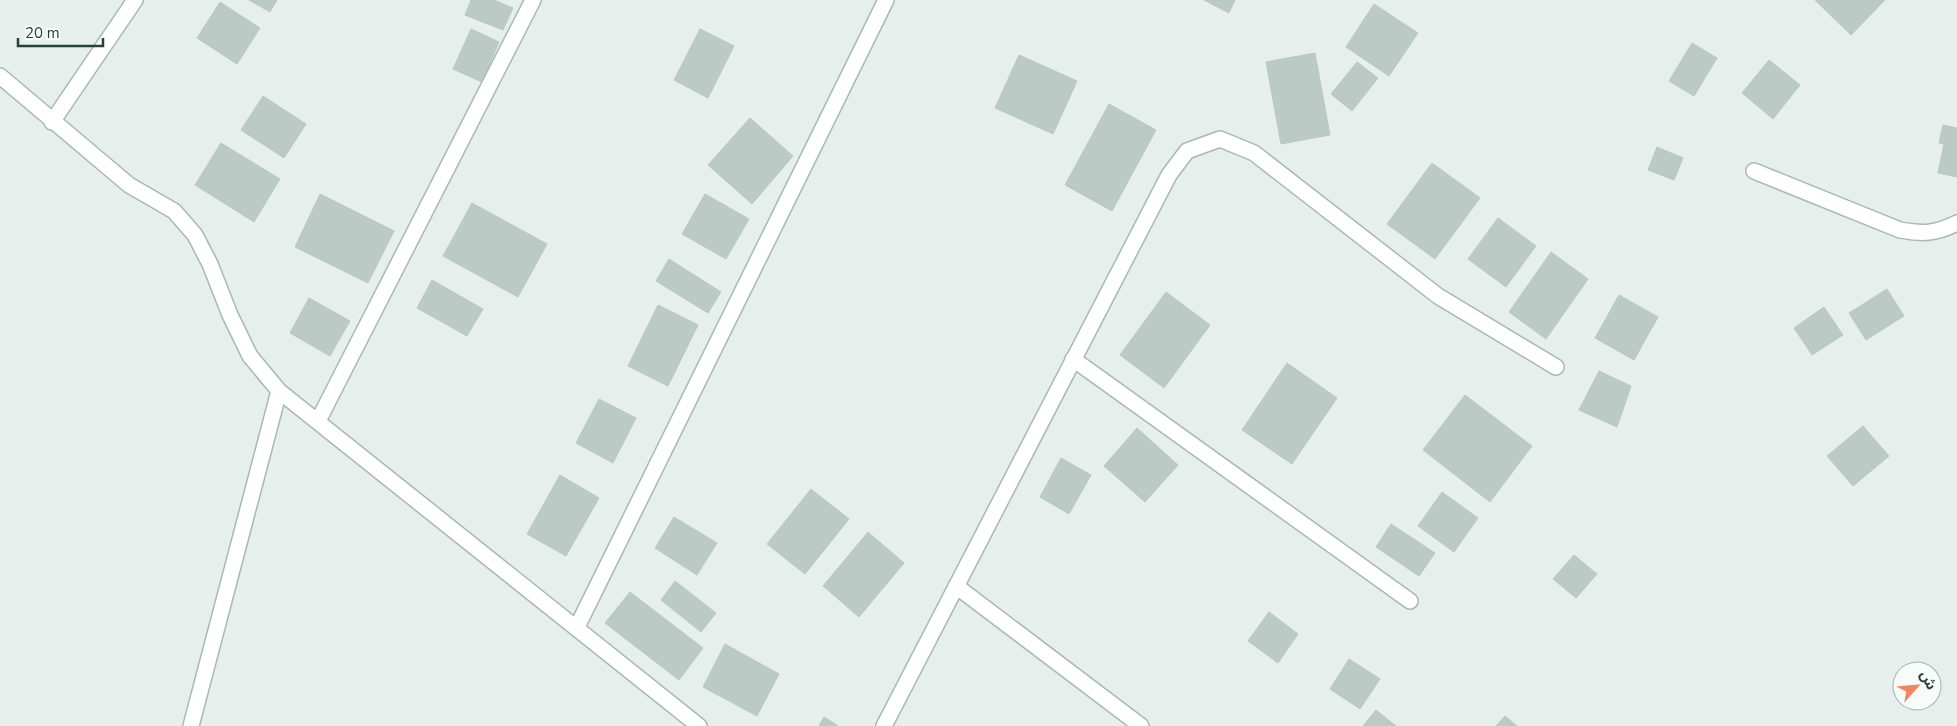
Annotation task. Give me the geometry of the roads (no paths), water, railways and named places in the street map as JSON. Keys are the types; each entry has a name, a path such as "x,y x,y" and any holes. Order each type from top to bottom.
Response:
{"street":[{"path":"52,122 135,0"},
{"path":"318,421 533,0"},
{"path":"577,627 886,0"},
{"path":"0,76 52,122 129,185 174,211 195,235 210,264 230,314 250,356 279,390 699,726"},
{"path":"884,726 1169,175 1187,151 1220,139 1254,153 1438,296 1556,367"},
{"path":"1754,171 1900,230 1922,234 1942,230 1957,223"},
{"path":"1073,359 1410,601"},
{"path":"191,726 279,390"},
{"path":"956,586 1141,726"}]}
